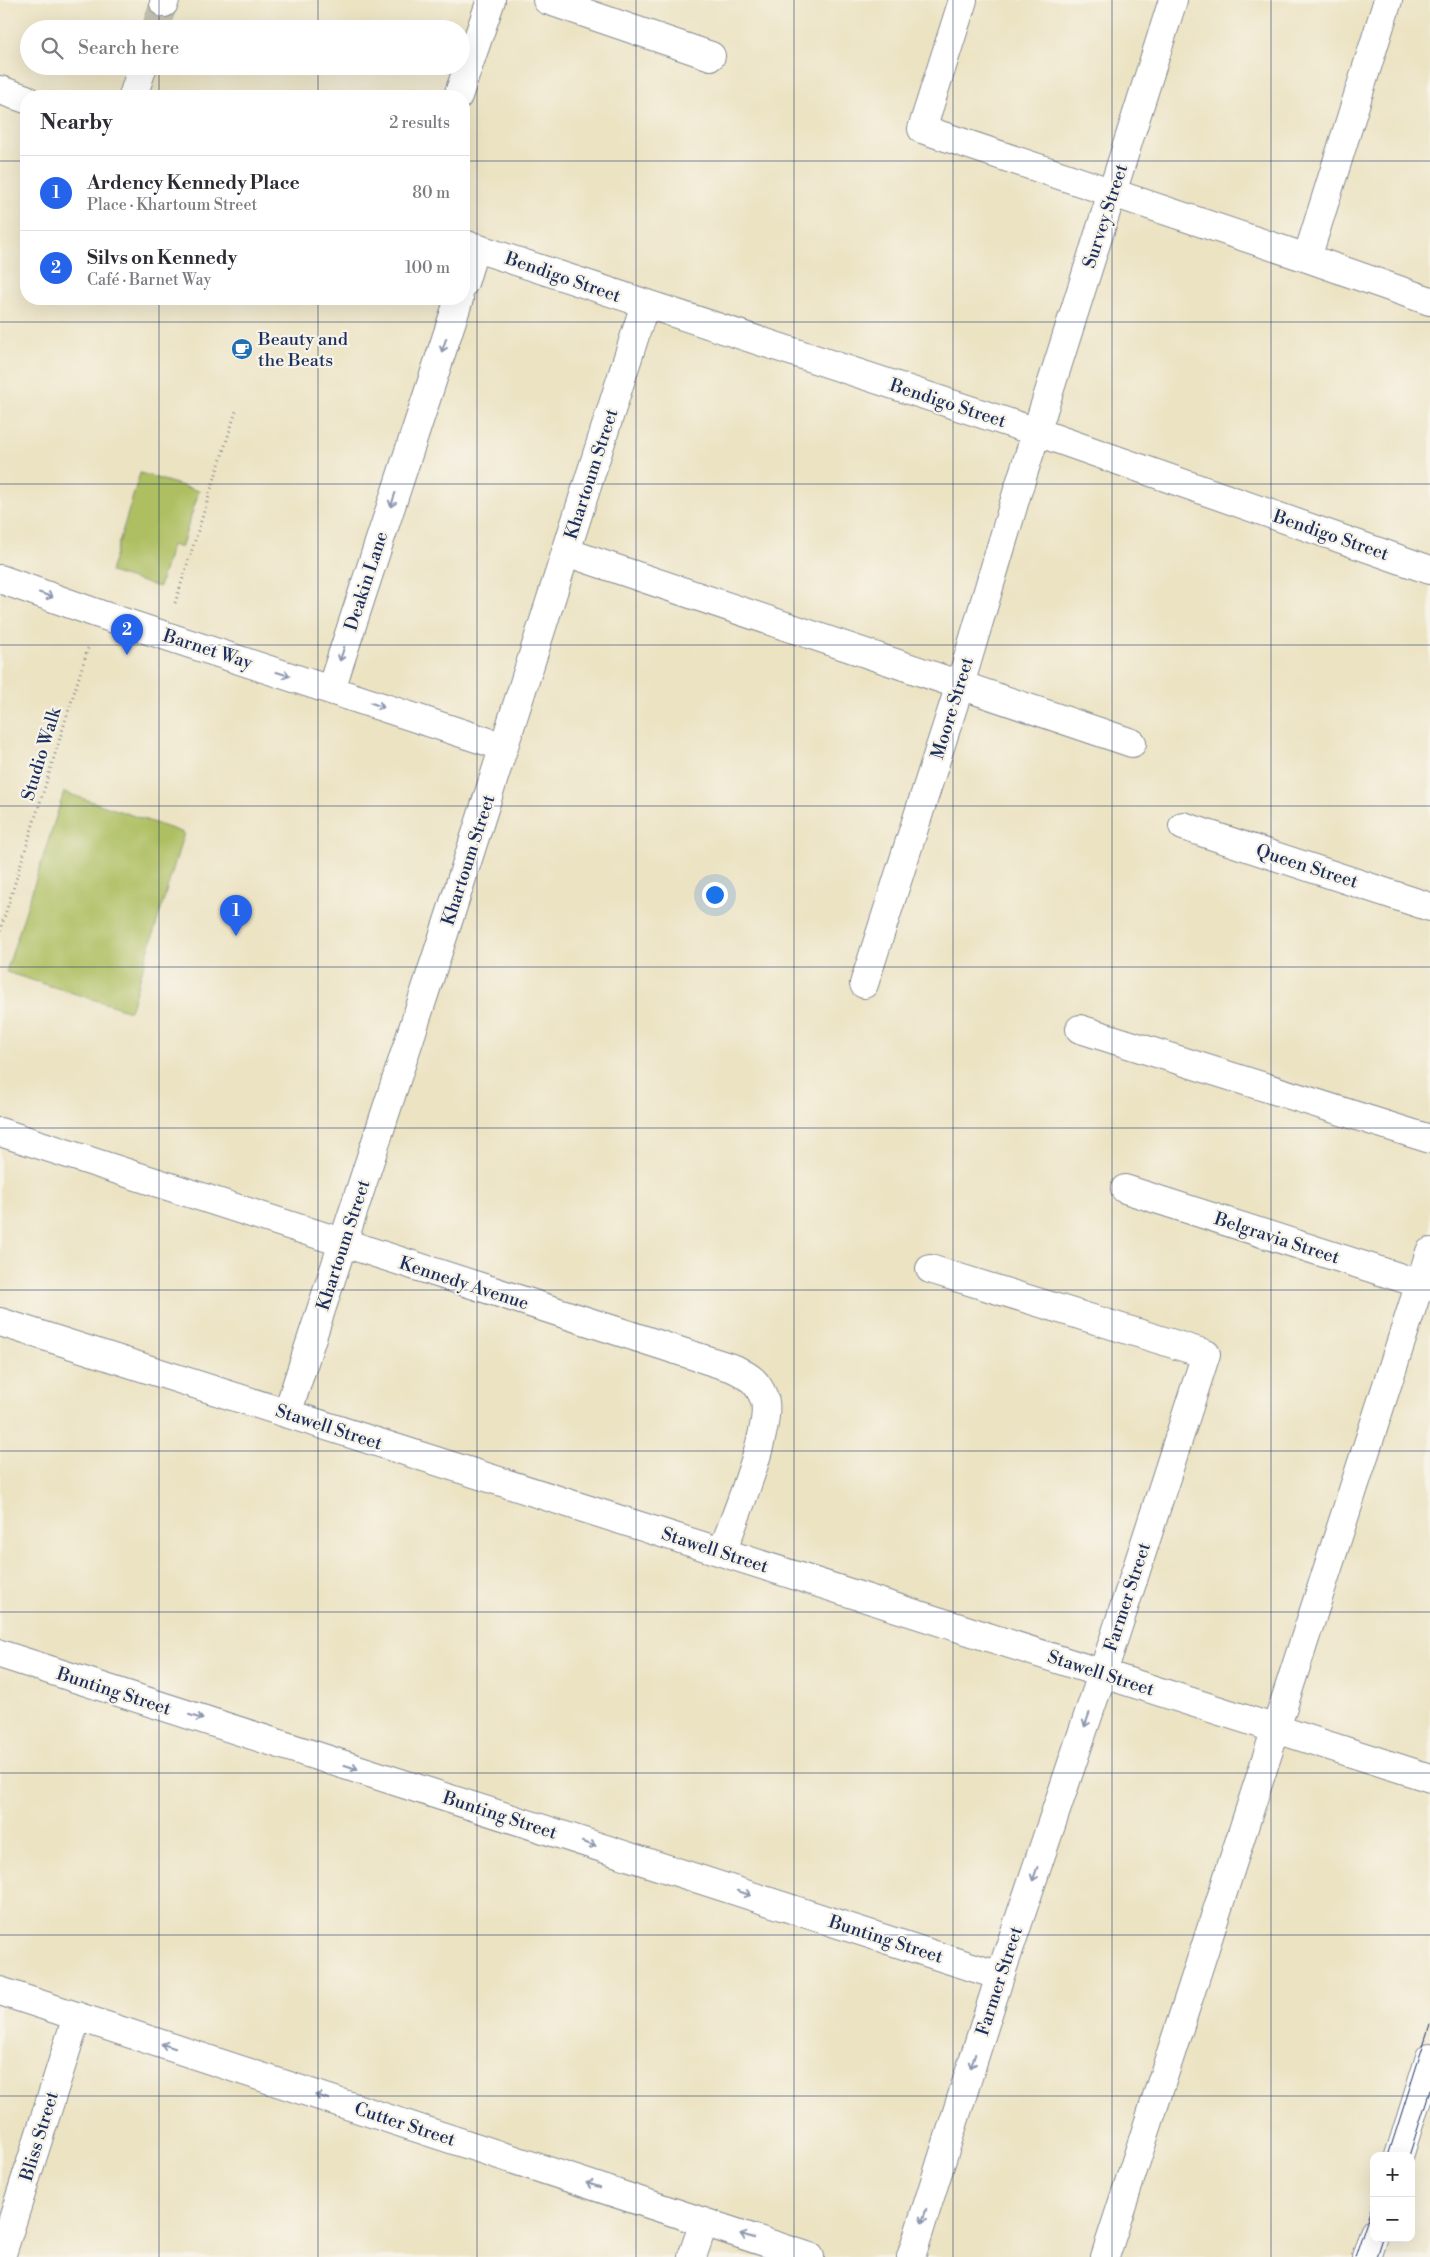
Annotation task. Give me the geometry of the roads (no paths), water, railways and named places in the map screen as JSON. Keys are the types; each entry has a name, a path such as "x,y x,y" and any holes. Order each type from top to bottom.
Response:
{"street":[{"path":"470,61 491,0"},
{"path":"547,0 711,56"},
{"path":"963,0 922,129 1430,301"},
{"name":"Survey Street","path":"1037,432 1173,0"},
{"path":"1307,258 1388,0"},
{"path":"135,90 140,75"},
{"path":"460,90 465,75"},
{"name":"Bendigo Street","path":"470,246 1037,432 1429,565"},
{"name":"Khartoum Street","path":"287,1414 504,748 645,304"},
{"name":"Deakin Lane","path":"331,689 456,305"},
{"name":"Moore Street","path":"864,984 960,685 1037,432"},
{"path":"566,552 1132,743"},
{"name":"Barnet Way","path":"0,579 99,614 331,689"},
{"path":"331,689 504,748"},
{"name":"Queen Street","path":"1183,826 1430,906"},
{"path":"1080,1030 1430,1139"},
{"name":"Kennedy Avenue","path":"0,1132 735,1369 752,1378 764,1399 765,1423 722,1552"},
{"name":"Belgravia Street","path":"1125,1189 1424,1285"},
{"path":"1105,2257 1276,1729 1424,1285 1430,1252"},
{"name":"Farmer Street","path":"911,2257 1000,1976 1102,1673 1206,1354 930,1269"},
{"name":"Stawell Street","path":"0,1322 1430,1778"},
{"name":"Bunting Street","path":"0,1654 1000,1976"},
{"name":"Cutter Street","path":"0,1990 810,2257"},
{"name":"Bliss Street","path":"1,2257 77,2016"},
{"path":"1399,2152 1430,2057"},
{"path":"692,2257 704,2222"},
{"path":"1366,2257 1371,2242"}],"tunnel":[{"path":"158,20 164,3"}],"tram line":[{"path":"1389,2152 1430,2024"},
{"path":"1410,2152 1430,2090"},
{"path":"1355,2257 1370,2211"},
{"path":"1376,2257 1381,2242"}],"place":[{"name":"Beauty and the Beats","path":"242,349"},
{"name":"Silvs on Kennedy","path":"127,655"},
{"name":"Ardency Kennedy Place","path":"236,936"}]}
